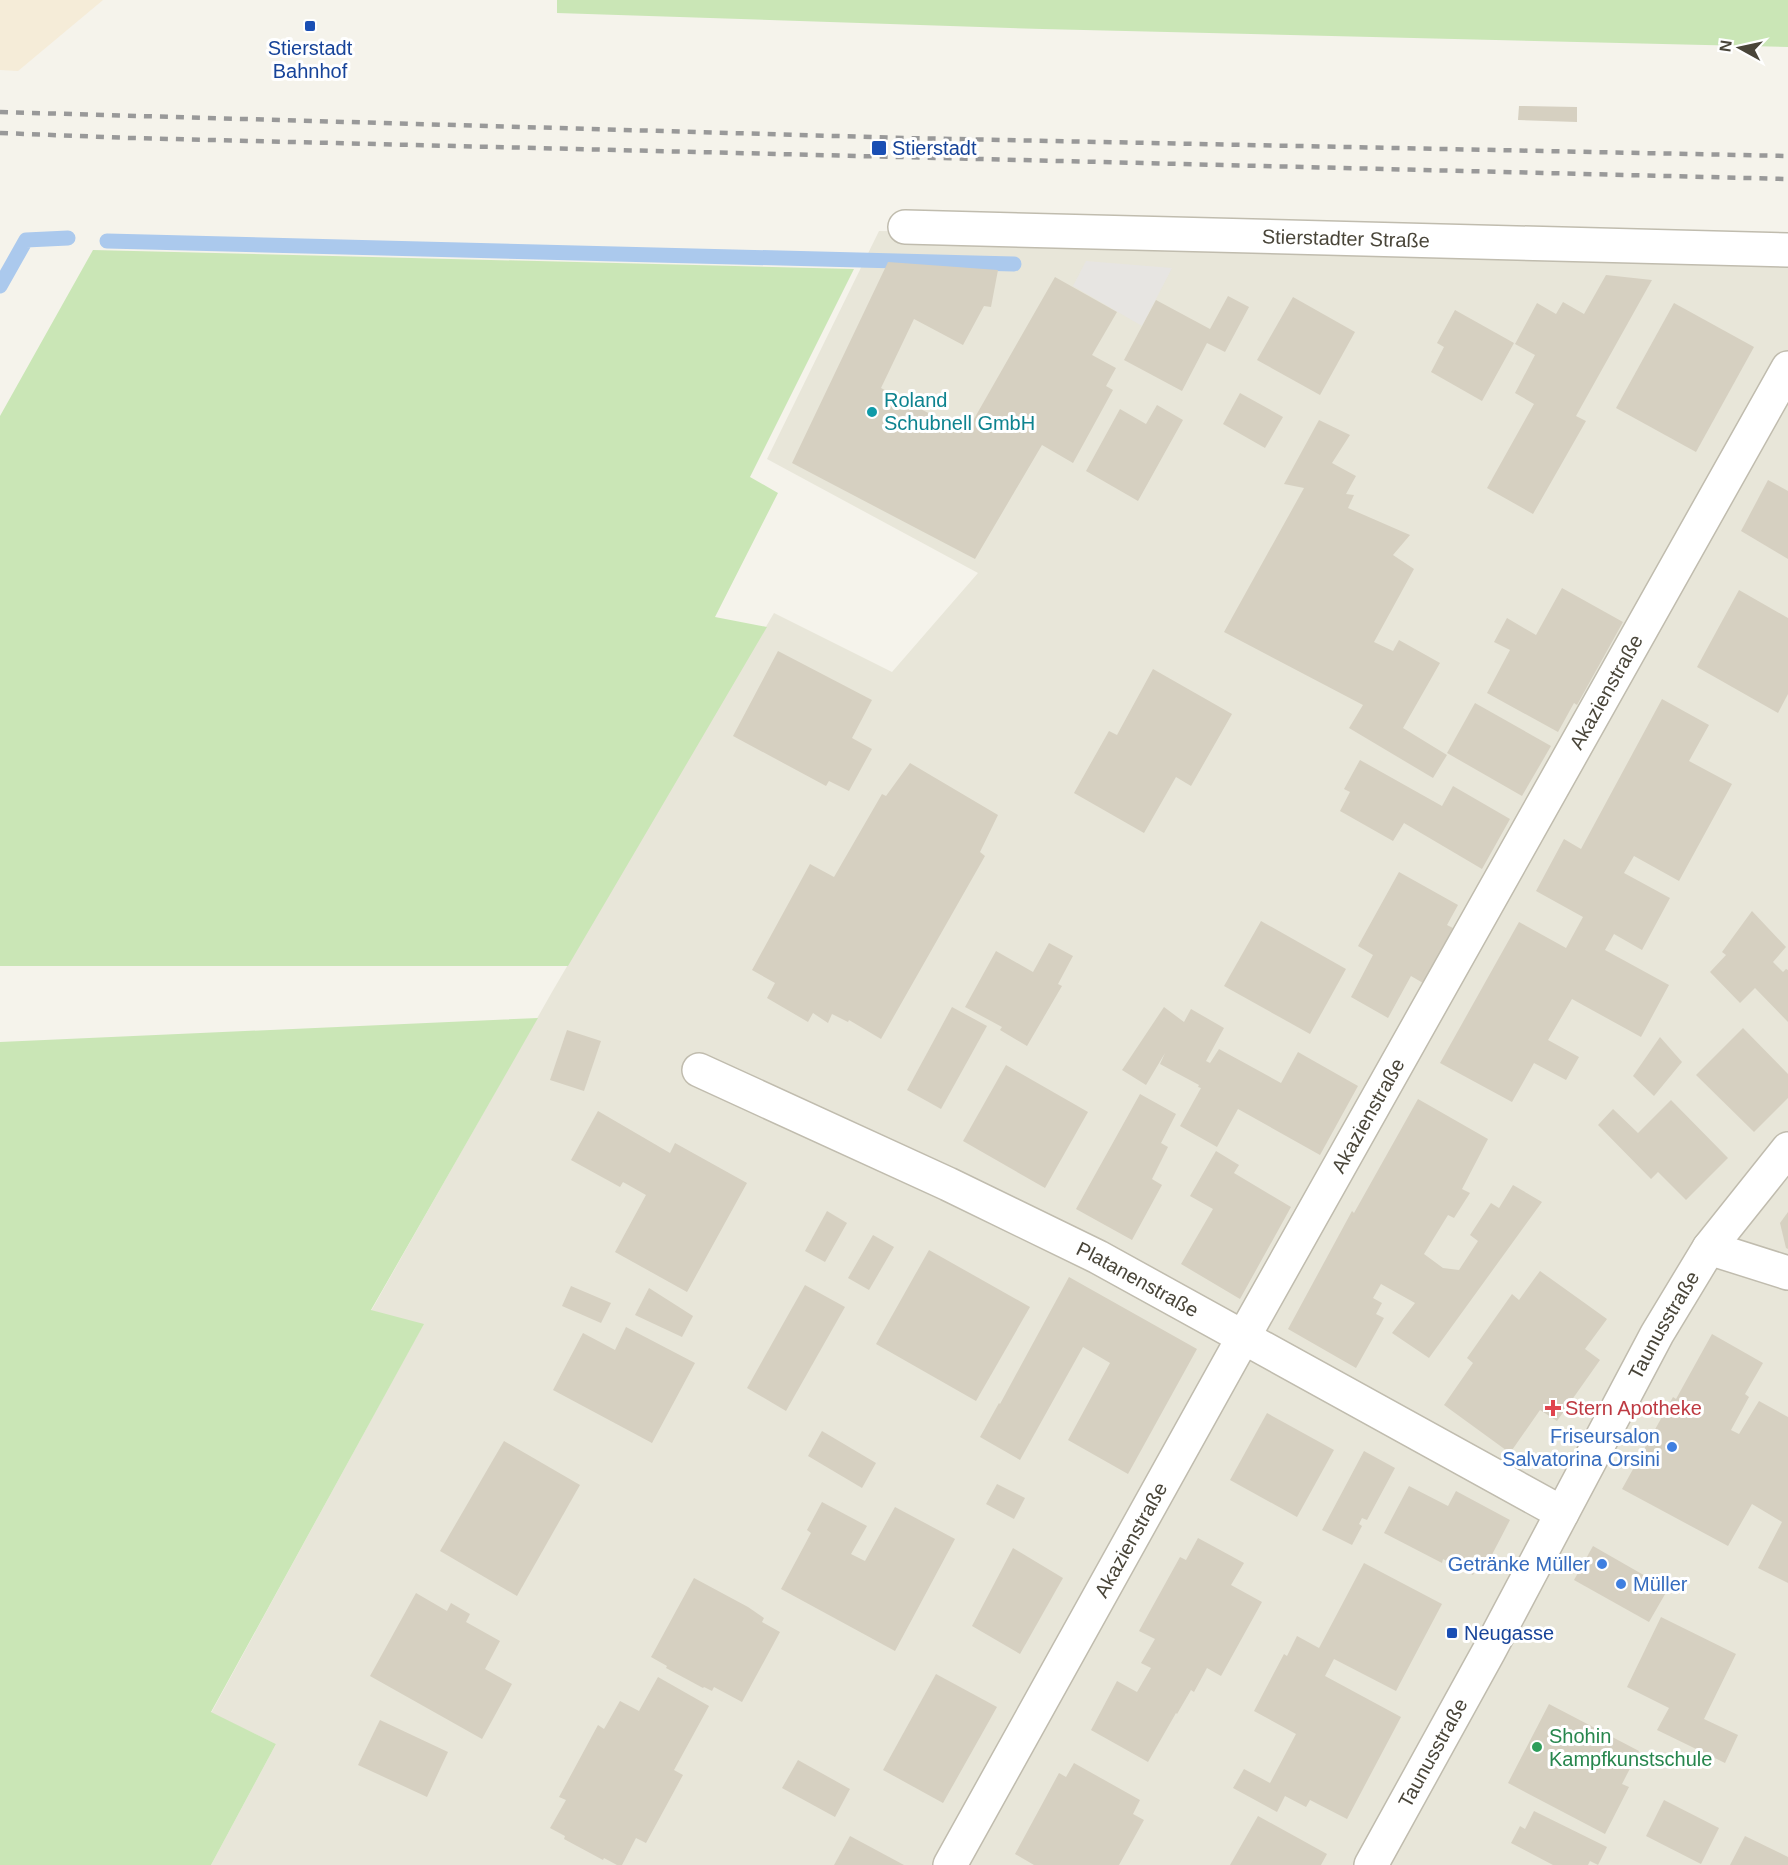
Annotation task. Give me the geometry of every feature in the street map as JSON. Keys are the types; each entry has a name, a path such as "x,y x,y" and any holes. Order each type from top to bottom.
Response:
{"street":[{"name":"Stierstadter Straße","path":"905,227 1788,250"},
{"name":"Akazienstraße","path":"950,1865 1788,368"},
{"name":"Platanenstraße","path":"699,1070 948,1184 1076,1246 1562,1514"},
{"name":"Taunusstraße","path":"1371,1865 1658,1334 1709,1248 1788,1149"},
{"path":"1709,1248 1788,1273"}],"shaded area":[{"path":"0,0 103,0 18,71 0,70"},
{"path":"879,231 1592,244 1788,251 1788,1865 211,1865 276,1744 211,1713 423,1325 371,1311 552,992 774,613 892,672 978,573 767,459"},
{"path":"1086,261 1172,268 1142,326 1073,286"}],"green space":[{"path":"557,0 1788,0 1788,47 1042,29 557,13"},
{"path":"93,250 854,269 750,477 778,493 715,617 767,627 568,966 0,966 0,416"},
{"path":"538,1018 371,1310 424,1324 211,1712 276,1744 211,1865 0,1865 0,1042"}],"building":[{"path":"1519,106 1577,107 1577,122 1518,120"},
{"name":"Roland Schubnell GmbH","path":"888,262 998,270 991,307 984,306 963,345 914,319 881,388 966,433 1055,277 1117,312 1092,355 1116,368 1106,386 1113,390 1073,463 1042,445 975,559 792,463"},
{"path":"1606,275 1652,280 1576,416 1586,421 1533,514 1487,488 1534,404 1515,393 1535,355 1515,344 1537,303 1556,314 1563,302 1584,314"},
{"path":"1228,296 1249,307 1225,352 1207,343 1182,391 1124,360 1156,300 1210,329"},
{"path":"1293,297 1355,332 1320,395 1257,360"},
{"path":"1674,303 1754,347 1696,452 1616,408"},
{"path":"1455,310 1514,343 1482,401 1431,372 1444,347 1437,343"},
{"path":"1240,393 1283,417 1265,448 1223,424"},
{"path":"1157,405 1183,420 1138,501 1086,471 1120,409 1146,424"},
{"path":"1319,420 1350,435 1332,463 1356,476 1346,494 1354,495 1348,508 1410,535 1393,555 1414,569 1374,642 1393,651 1399,640 1440,663 1403,728 1447,755 1433,778 1349,728 1363,705 1224,632 1304,488 1284,484"},
{"path":"1768,480 1788,491 1788,559 1741,531"},
{"path":"1562,588 1623,622 1577,705 1574,703 1558,732 1487,693 1510,650 1494,642 1507,618 1536,635"},
{"path":"1739,590 1788,618 1788,694 1778,713 1697,667"},
{"path":"778,651 872,700 852,738 872,749 849,791 829,781 826,786 733,736"},
{"path":"1153,669 1232,714 1191,786 1176,777 1144,833 1074,793 1109,731 1117,735"},
{"path":"1662,699 1709,725 1689,761 1732,784 1679,881 1634,856 1624,873 1670,898 1642,950 1614,934 1605,950 1669,985 1641,1037 1572,999 1548,1040 1579,1057 1566,1080 1534,1063 1512,1102 1440,1063 1519,922 1566,948 1583,917 1536,891 1564,839 1581,849"},
{"path":"1475,703 1551,746 1522,796 1447,753"},
{"path":"1360,760 1442,806 1453,786 1510,819 1482,869 1404,823 1393,841 1340,811 1350,792 1344,789"},
{"path":"910,763 998,815 980,852 985,856 881,1039 849,1020 848,1022 832,1014 828,1023 813,1013 808,1022 767,998 775,983 752,970 810,864 834,877 882,794 886,796"},
{"path":"1399,872 1458,905 1447,925 1453,928 1423,983 1411,976 1388,1018 1351,997 1373,955 1358,946"},
{"path":"1752,911 1786,947 1773,962 1783,972 1788,970 1788,1022 1755,988 1740,1003 1710,972 1726,955 1722,952"},
{"path":"1261,921 1346,969 1310,1034 1224,986"},
{"path":"1049,943 1073,956 1058,984 1062,986 1027,1046 1000,1030 1002,1027 965,1007 996,951 1033,972"},
{"path":"952,1007 987,1026 941,1109 907,1090"},
{"path":"1164,1007 1184,1022 1191,1009 1224,1028 1206,1061 1210,1063 1219,1049 1281,1083 1298,1052 1358,1086 1320,1155 1238,1109 1217,1147 1180,1126 1201,1088 1198,1087 1199,1085 1160,1064 1165,1053 1146,1085 1122,1070"},
{"path":"1743,1028 1788,1074 1788,1098 1754,1132 1696,1075"},
{"path":"567,1030 601,1041 584,1091 550,1080"},
{"path":"1660,1037 1682,1062 1654,1096 1633,1076"},
{"path":"1006,1065 1088,1112 1045,1188 963,1141"},
{"path":"1140,1094 1176,1114 1161,1143 1168,1147 1152,1179 1162,1185 1132,1240 1076,1209"},
{"path":"1418,1099 1488,1139 1462,1189 1470,1193 1454,1218 1448,1215 1424,1254 1443,1268 1459,1270 1478,1241 1470,1235 1491,1203 1499,1208 1513,1185 1542,1202 1429,1358 1392,1333 1415,1303 1381,1284 1373,1298 1382,1303 1376,1314 1384,1318 1356,1368 1288,1329 1352,1211 1354,1213"},
{"path":"1671,1100 1728,1158 1686,1200 1658,1172 1651,1179 1598,1125 1613,1109 1638,1133"},
{"path":"598,1111 670,1153 675,1143 747,1183 687,1292 615,1252 646,1195 623,1182 620,1187 571,1160"},
{"path":"1216,1151 1239,1165 1234,1173 1291,1207 1240,1299 1181,1264 1213,1209 1190,1196"},
{"path":"827,1211 847,1223 825,1262 805,1251"},
{"path":"1788,1212 1788,1249 1780,1223"},
{"path":"873,1235 894,1247 869,1290 848,1278"},
{"path":"929,1250 1030,1307 976,1401 876,1344"},
{"path":"1540,1271 1607,1319 1585,1349 1600,1360 1557,1421 1540,1410 1510,1453 1444,1405 1473,1363 1467,1358 1512,1294 1519,1300"},
{"path":"1069,1277 1197,1349 1128,1474 1068,1440 1110,1363 1083,1347 1020,1460 980,1437"},
{"path":"805,1285 845,1307 786,1411 747,1388"},
{"path":"571,1286 611,1303 601,1323 562,1306"},
{"path":"649,1288 693,1316 682,1337 635,1315"},
{"path":"626,1327 695,1363 652,1443 553,1390 583,1333 615,1350"},
{"path":"1712,1334 1763,1363 1745,1394 1749,1397 1731,1430 1739,1434 1759,1401 1788,1417 1788,1583 1758,1568 1782,1522 1752,1504 1728,1546 1622,1489 1673,1397 1676,1399"},
{"path":"1267,1413 1334,1450 1297,1517 1230,1480"},
{"path":"822,1431 876,1463 862,1488 808,1456"},
{"path":"504,1441 580,1485 517,1596 440,1551"},
{"path":"1364,1451 1395,1468 1367,1520 1362,1518 1359,1524 1362,1526 1352,1545 1322,1530"},
{"path":"997,1484 1025,1498 1014,1519 986,1504"},
{"path":"1409,1486 1448,1506 1456,1491 1510,1520 1484,1570 1478,1566 1473,1575 1443,1559 1442,1563 1384,1533"},
{"path":"822,1502 867,1526 851,1554 865,1561 895,1507 955,1539 895,1651 781,1589 811,1533 807,1530"},
{"path":"1198,1538 1244,1563 1231,1585 1262,1602 1221,1676 1207,1668 1194,1692 1191,1690 1176,1713 1148,1762 1091,1730 1117,1681 1137,1692 1151,1668 1141,1663 1155,1639 1139,1631 1180,1557 1186,1560"},
{"name":"Müller","path":"1593,1546 1668,1589 1649,1622 1574,1580"},
{"path":"1013,1548 1063,1578 1020,1654 972,1626"},
{"path":"1364,1563 1442,1604 1396,1691 1334,1659 1325,1676 1401,1717 1347,1819 1310,1800 1306,1807 1285,1796 1277,1812 1233,1788 1244,1769 1270,1783 1296,1734 1254,1711 1284,1654 1287,1656 1297,1636 1319,1648"},
{"path":"694,1578 748,1607 764,1618 762,1622 780,1632 742,1702 714,1687 712,1691 703,1688 651,1657"},
{"path":"416,1593 447,1611 451,1603 470,1614 466,1622 500,1641 485,1669 512,1684 482,1739 370,1676"},
{"path":"1661,1617 1736,1654 1704,1719 1738,1735 1725,1763 1657,1730 1669,1708 1627,1687"},
{"path":"936,1674 997,1707 943,1803 883,1770"},
{"path":"658,1677 709,1706 674,1770 683,1775 646,1843 636,1838 622,1865 617,1865 564,1839 565,1836 550,1828 566,1800 559,1797 598,1725 604,1729 620,1701 639,1711"},
{"path":"1549,1704 1639,1751 1622,1784 1629,1787 1605,1834 1508,1783"},
{"path":"380,1720 448,1752 427,1797 358,1765"},
{"path":"798,1760 850,1789 835,1817 782,1788"},
{"path":"1074,1763 1140,1800 1133,1814 1144,1820 1119,1865 1034,1865 1015,1854 1059,1773 1066,1777"},
{"path":"1664,1800 1719,1828 1701,1864 1646,1836"},
{"path":"1534,1811 1607,1847 1598,1865 1590,1861 1588,1865 1553,1865 1511,1843 1520,1826 1525,1829"},
{"path":"1258,1816 1327,1854 1321,1865 1230,1865"},
{"path":"850,1836 904,1865 834,1865"},
{"path":"1745,1836 1788,1857 1788,1865 1730,1865"}],"waterway":[{"path":"0,286 26,240 68,238"},
{"path":"107,241 1014,264"}],"railway":[{"path":"0,112 905,138 1788,156"},
{"path":"0,133 1788,179"}],"place":[{"name":"Stierstadt Bahnhof","path":"310,26"},
{"name":"Stierstadt","path":"879,148"},
{"name":"Roland Schubnell GmbH","path":"872,412"},
{"name":"Stern Apotheke","path":"1553,1408"},
{"name":"Friseursalon Salvatorina Orsini","path":"1672,1447"},
{"name":"Getränke Müller","path":"1602,1564"},
{"name":"Müller","path":"1621,1584"},
{"name":"Neugasse","path":"1452,1633"},
{"name":"Shohin Kampfkunstschule","path":"1537,1747"}]}
